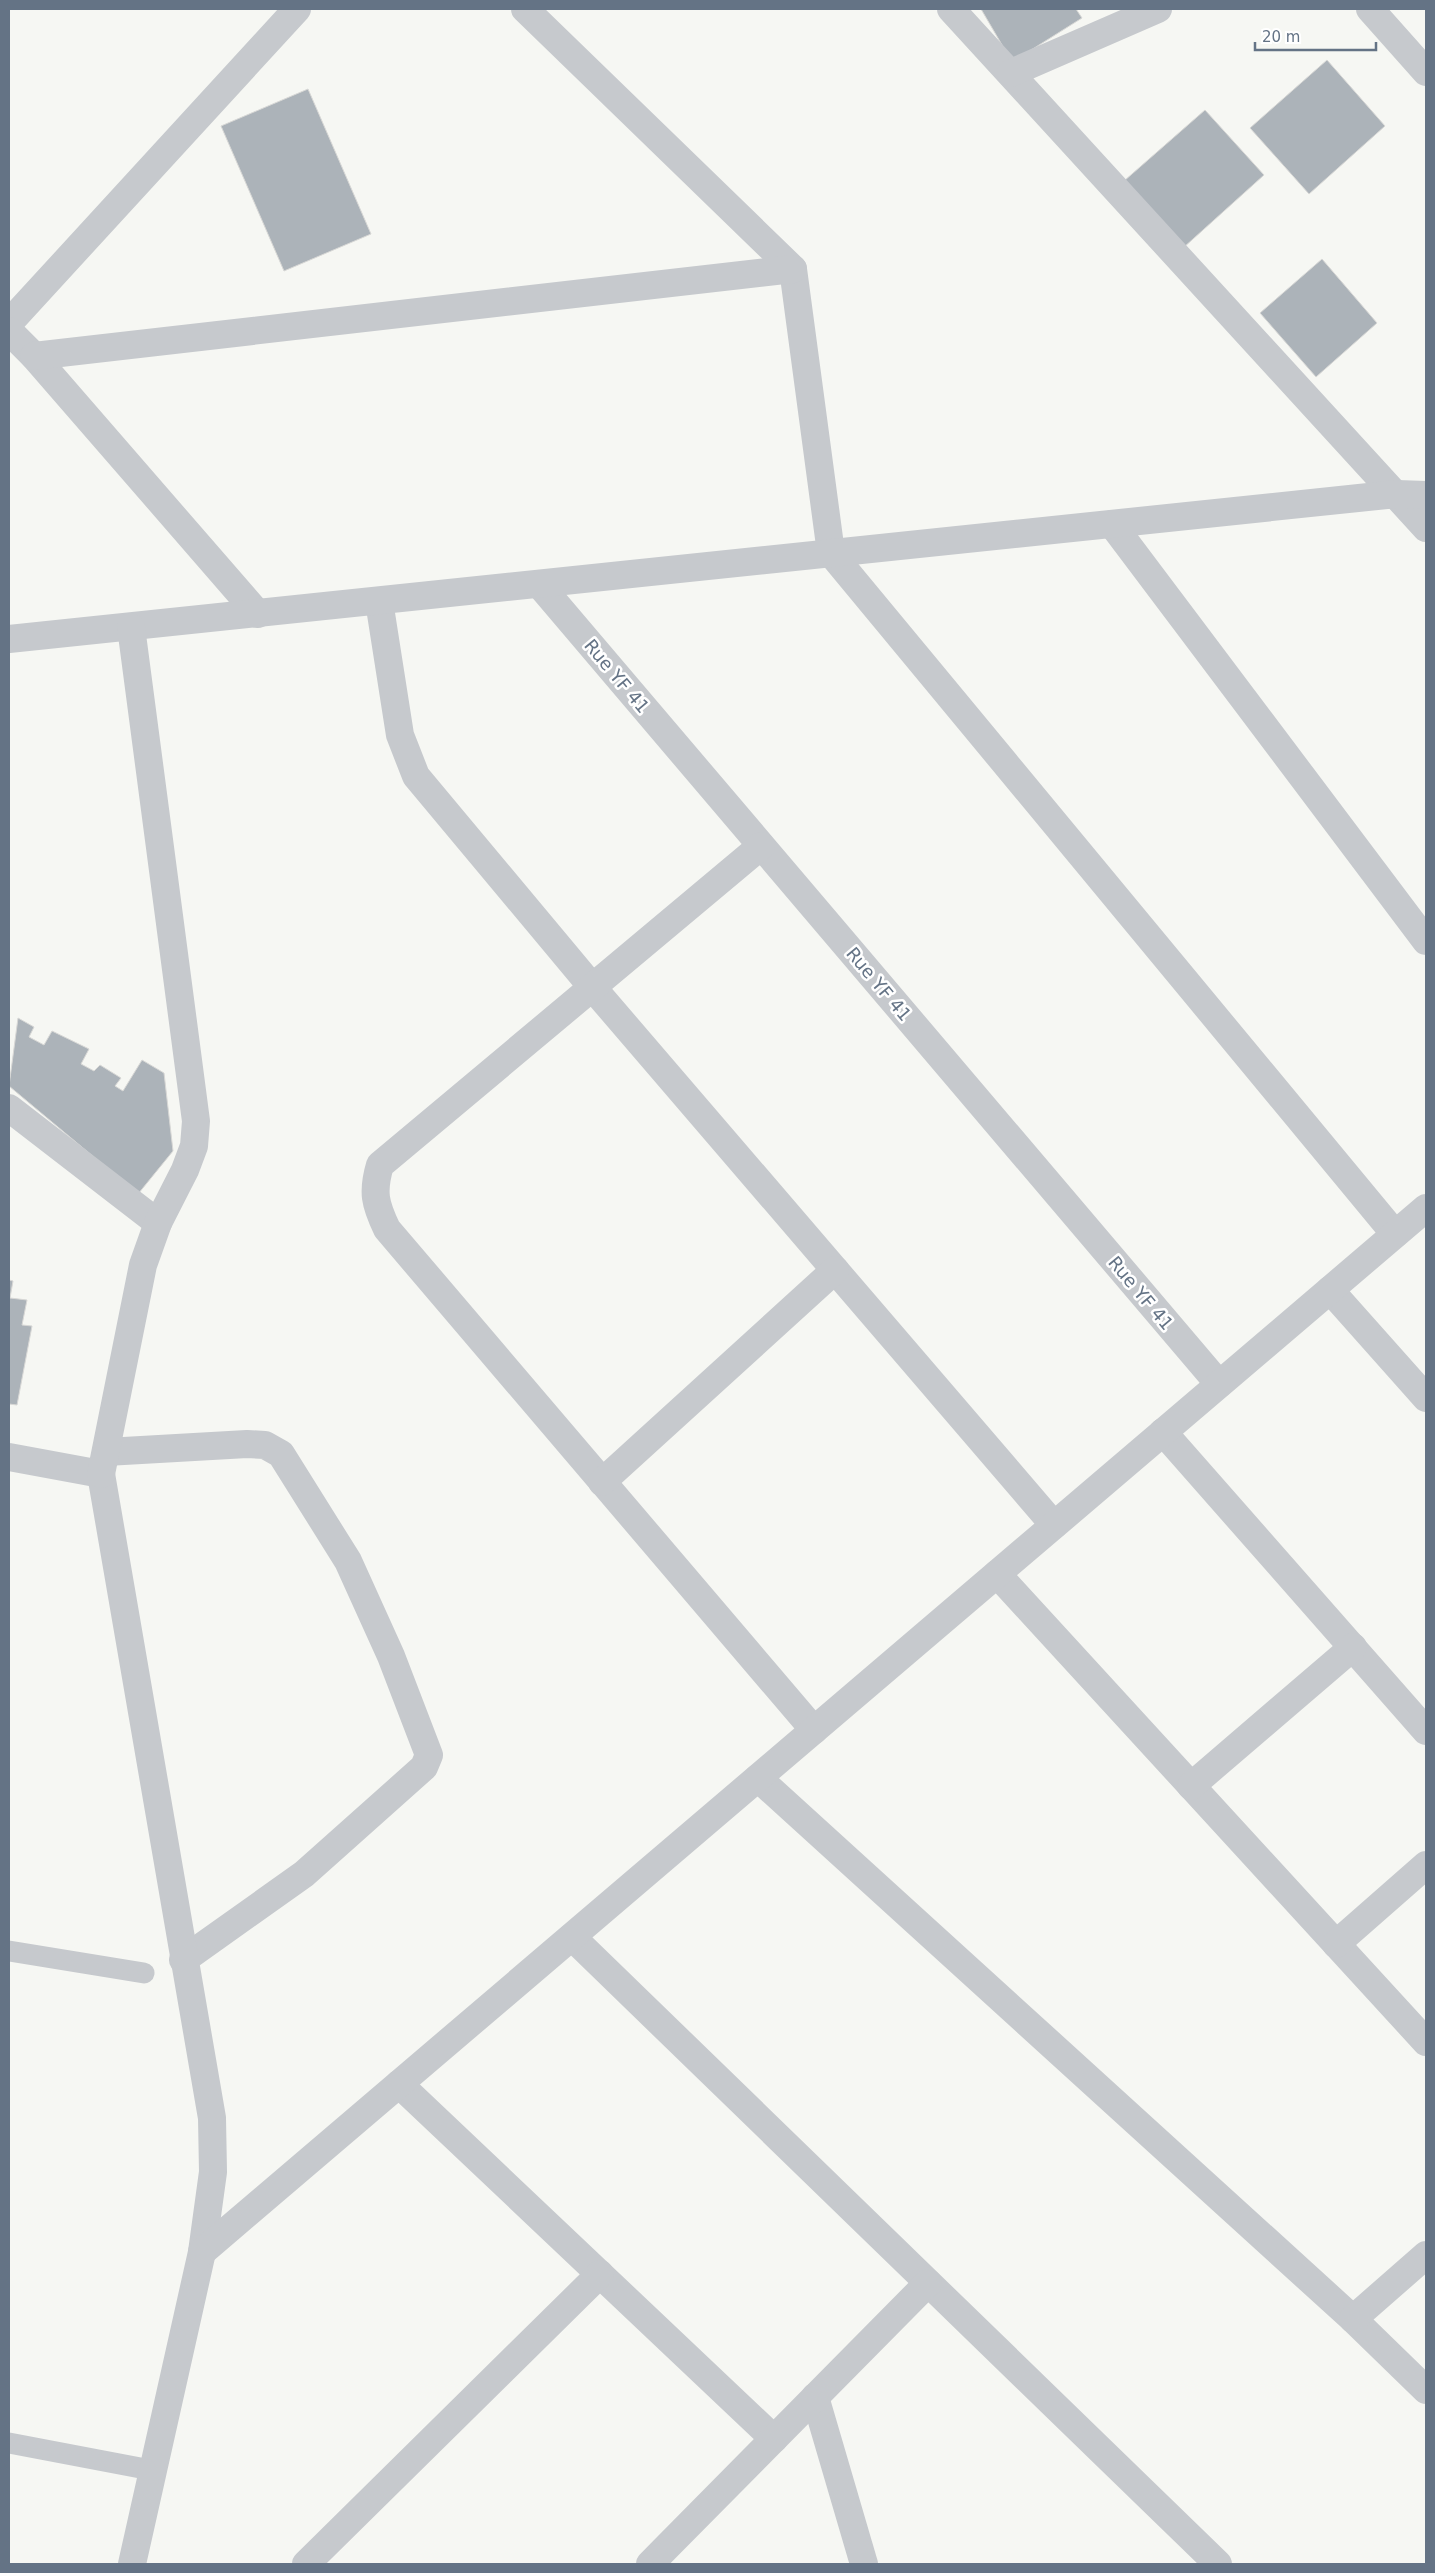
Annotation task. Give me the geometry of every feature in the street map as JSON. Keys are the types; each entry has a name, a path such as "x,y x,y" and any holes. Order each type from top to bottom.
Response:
{"street":[{"path":"9,323 297,9"},
{"path":"525,9 793,269 831,553 1395,1234"},
{"path":"952,9 1397,494 1426,528"},
{"path":"1010,73 1158,9"},
{"path":"1370,9 1426,72"},
{"path":"34,356 793,269"},
{"path":"9,331 34,356 258,614"},
{"path":"9,639 1397,494 1426,495"},
{"path":"1112,524 1426,941"},
{"name":"Rue YF 41","path":"539,584 1219,1384"},
{"path":"379,601 400,734 416,776 593,988 1054,1526"},
{"path":"131,626 196,1121 194,1146 185,1170 158,1223 143,1265 104,1463 183,1960 212,2118 213,2172 202,2252 151,2470 132,2564"},
{"path":"761,846 380,1165 374,1186 377,1207 387,1229 814,1730"},
{"path":"9,1108 158,1223"},
{"path":"202,2252 1426,1208"},
{"path":"602,1482 835,1270"},
{"path":"1330,1290 1426,1398"},
{"path":"1163,1432 1426,1730"},
{"path":"9,1457 104,1463 247,1444 266,1445 281,1454 348,1561 391,1656 429,1755 424,1767 304,1874 183,1960"},
{"path":"997,1574 1426,2042"},
{"path":"1192,1786 1353,1647"},
{"path":"758,1778 1353,2319 1426,2390"},
{"path":"1336,1944 1426,1865"},
{"path":"572,1937 1218,2564"},
{"path":"399,2084 774,2439"},
{"path":"1353,2319 1426,2254"},
{"path":"306,2564 600,2274"},
{"path":"650,2564 928,2283"},
{"path":"815,2397 864,2564"}],"lane":[{"path":"9,1951 144,1973"},
{"path":"9,2443 151,2470"}],"building":[{"path":"981,9 1076,9 1082,18 1012,62"},
{"path":"1327,60 1385,126 1309,194 1250,128"},
{"path":"308,89 371,234 284,271 221,126"},
{"path":"1205,110 1264,175 1183,248 1124,181"},
{"path":"1322,259 1377,323 1316,377 1260,313"},
{"path":"18,1018 34,1027 29,1037 44,1045 52,1031 89,1049 81,1064 94,1071 100,1065 121,1078 115,1086 123,1091 142,1060 164,1073 173,1151 138,1194 9,1086"},
{"path":"9,1280 13,1281 10,1298 27,1300 22,1325 32,1326 17,1405 9,1404"}]}
